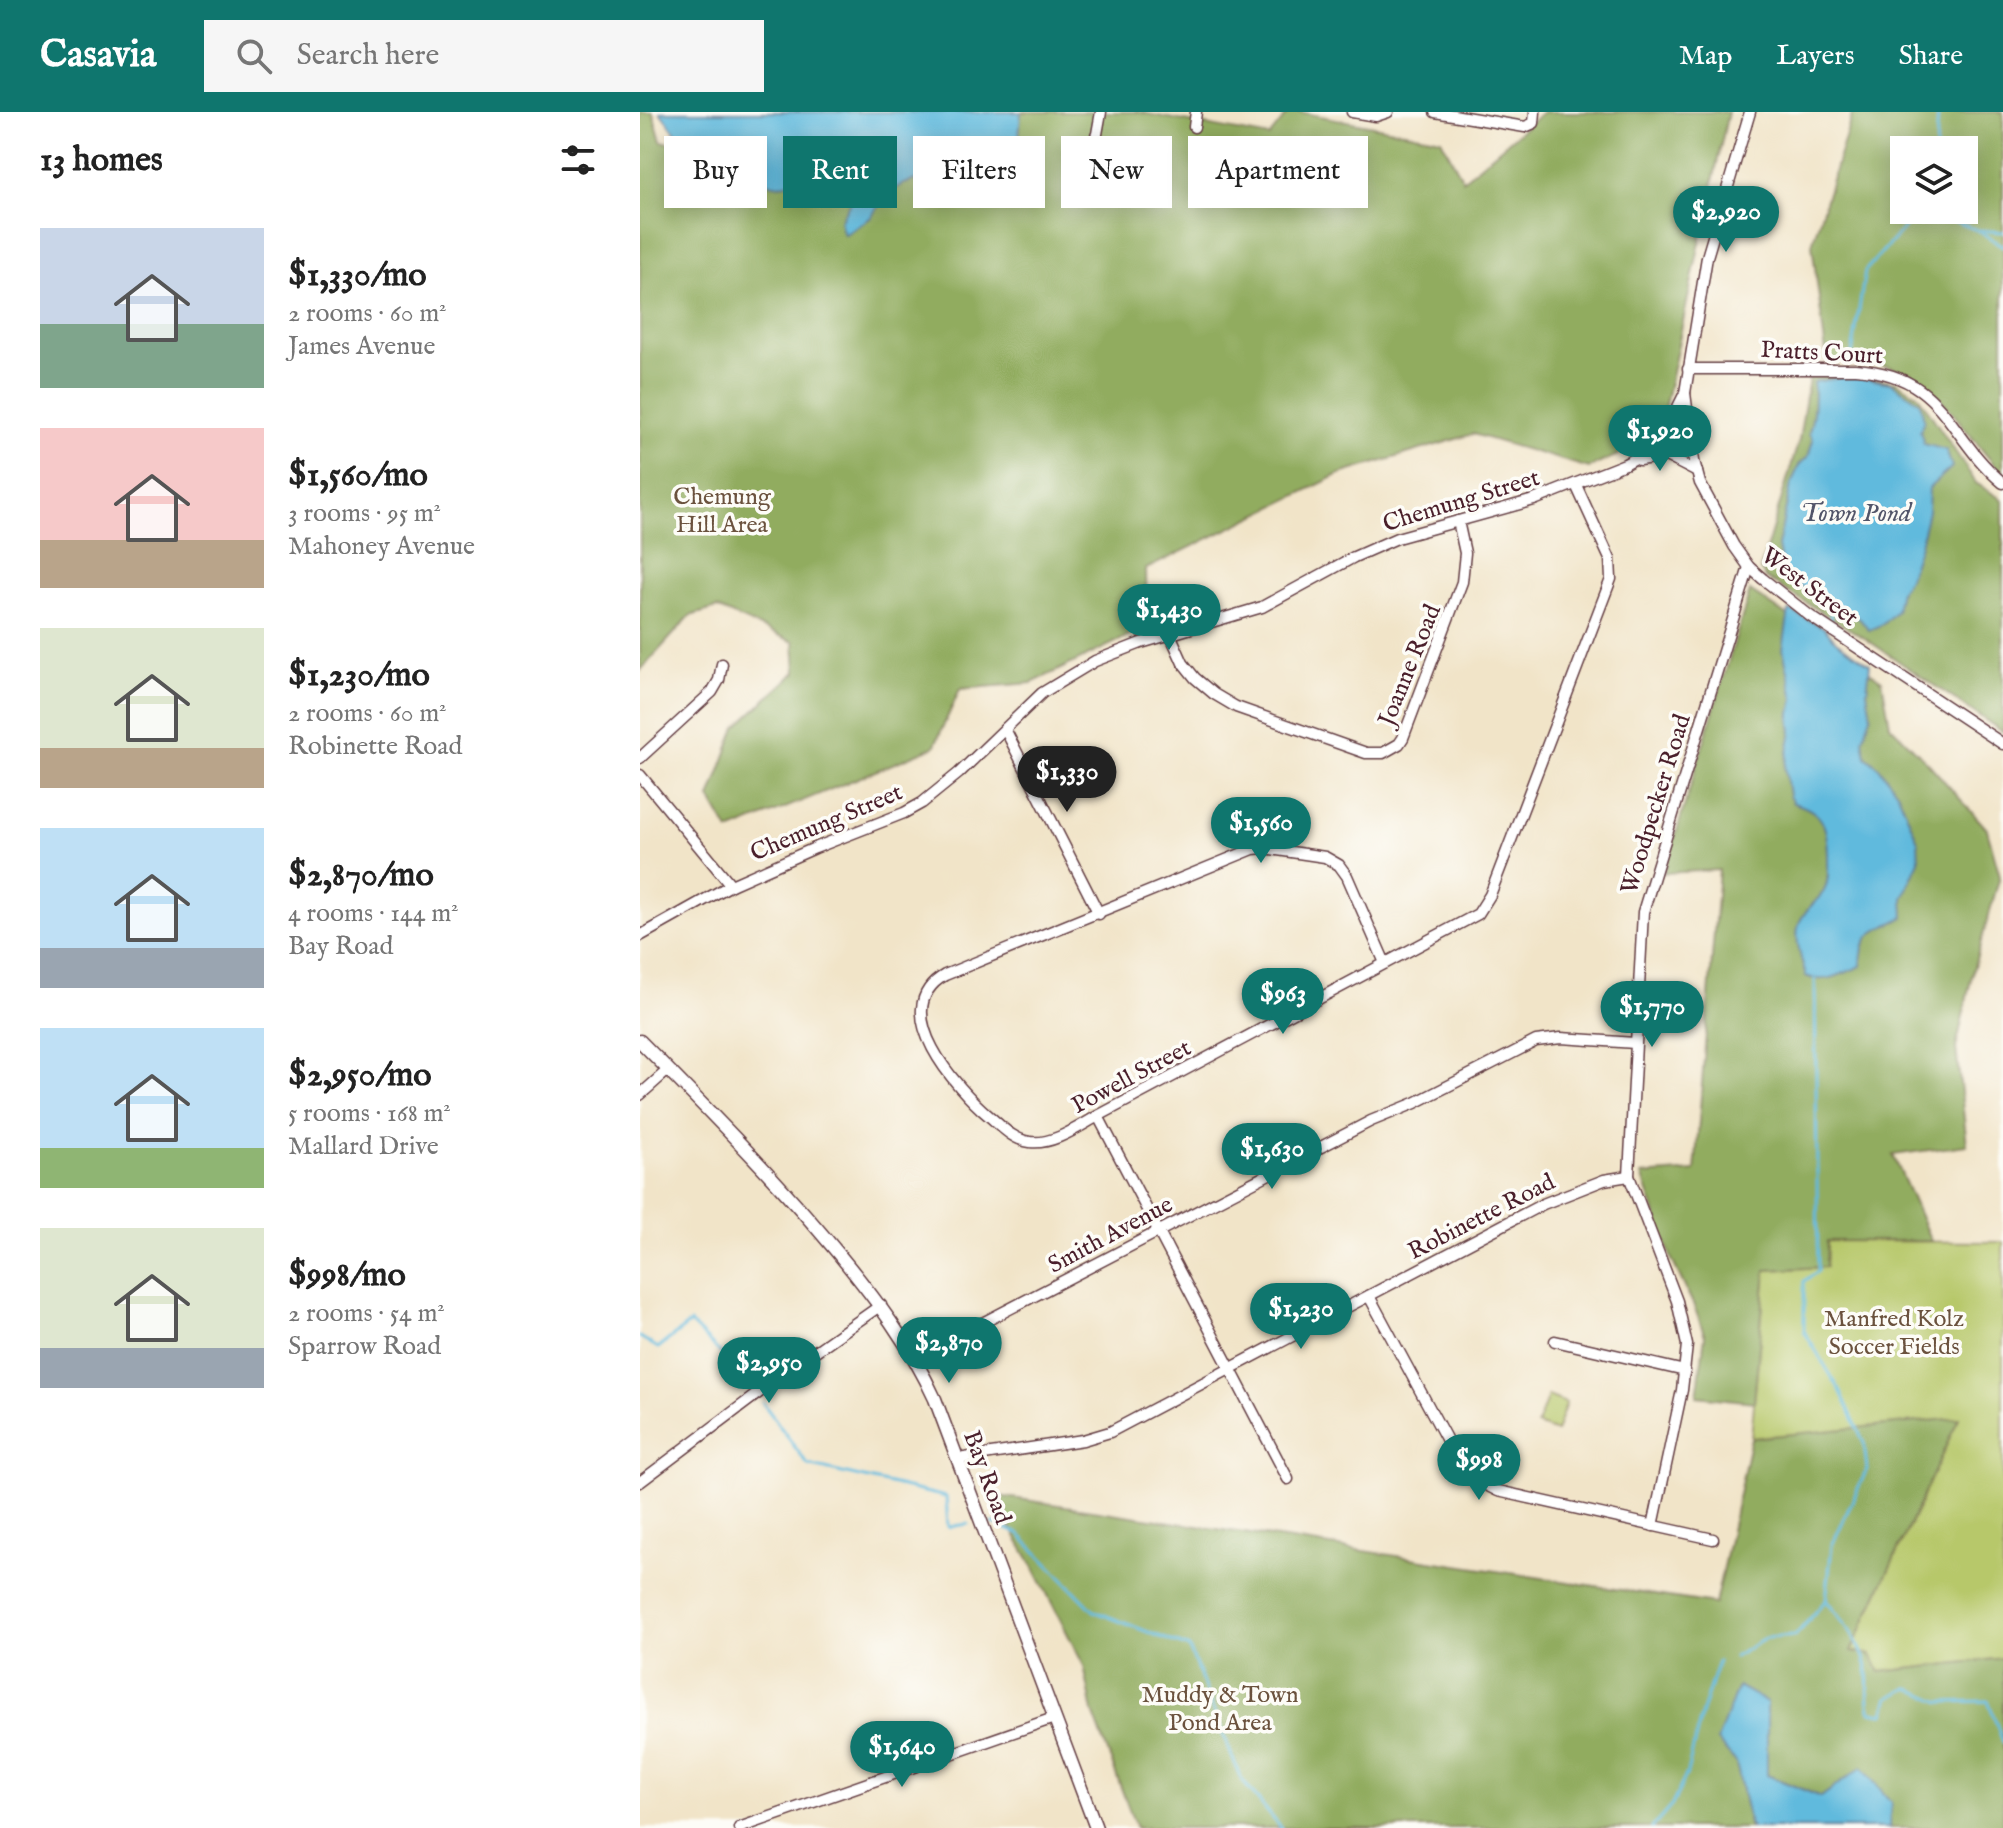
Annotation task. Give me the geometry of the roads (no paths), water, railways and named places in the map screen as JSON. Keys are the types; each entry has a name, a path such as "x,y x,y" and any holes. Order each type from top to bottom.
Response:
{"main road":[{"name":"Bay Road","path":"640,1041 790,1194 881,1305 915,1358 935,1399 1096,1828"}],"street":[{"path":"1096,136 1101,112"},
{"path":"1194,127 1196,112"},
{"path":"1352,112 1376,116 1388,112"},
{"path":"1435,112 1525,127 1534,123 1535,112"},
{"name":"West Street","path":"1750,112 1707,257 1688,369 1685,393 1697,472 1716,516 1749,567 1810,616 2003,744"},
{"name":"Pratts Court","path":"1688,369 1855,369 1898,377 1921,389 1984,465 2003,483"},
{"name":"Chemung Street","path":"640,936 731,885 904,813 939,790 1042,693 1075,672 1115,653 1262,607 1377,546 1516,506 1625,464 1648,451 1660,439 1673,422 1685,393"},
{"name":"Chemung Street","path":"1625,464 1666,456 1697,472"},
{"name":"Powell Street","path":"1385,963 1344,872 1330,859 1264,848 1248,850 936,980 925,994 925,1029 951,1079 971,1100 1017,1138 1030,1143 1043,1142 1098,1116 1474,917 1490,895 1611,579 1610,559 1576,485"},
{"name":"Joanne Road","path":"1170,634 1183,663 1195,678 1225,701 1358,751 1383,753 1403,738 1462,582 1465,553 1458,521"},
{"name":"Woodpecker Road","path":"1653,1526 1685,1371 1687,1345 1682,1316 1629,1176 1645,902 1749,567"},
{"path":"640,758 712,692 719,680 722,664"},
{"path":"1005,729 1099,914"},
{"path":"640,775 731,885"},
{"name":"Smith Avenue","path":"915,1358 1371,1121 1415,1103 1530,1043 1561,1038 1635,1043"},
{"path":"640,1095 668,1070"},
{"path":"1098,1116 1288,1479"},
{"name":"Robinette Road","path":"958,1459 1097,1437 1231,1370 1552,1200 1604,1180 1629,1176"},
{"path":"1369,1296 1457,1459 1472,1478 1489,1488 1713,1539"},
{"path":"640,1482 881,1305"},
{"path":"1555,1341 1685,1371"},
{"path":"739,1828 1054,1718"}],"water":[{"path":"660,112 1021,112 1019,136 913,136 913,181 897,188 897,136 783,136 783,184 780,185 767,181 767,136 678,136"},
{"path":"847,208 877,208 870,218 844,235 840,221"},
{"name":"Town Pond","path":"1850,376 1891,383 1920,402 1924,420 1920,431 1924,444 1946,450 1952,467 1929,488 1928,511 1920,545 1909,578 1900,590 1896,611 1883,624 1869,630 1859,618 1829,607 1783,573 1778,546 1791,484 1799,465 1808,457 1813,440 1809,433 1813,382"},
{"path":"1789,610 1825,628 1836,641 1870,664 1867,691 1871,716 1863,739 1866,756 1879,767 1898,793 1918,841 1919,861 1903,898 1904,917 1877,930 1867,939 1861,966 1827,979 1806,976 1797,939 1803,916 1826,887 1828,849 1825,830 1818,816 1804,806 1793,803 1789,796 1785,767 1794,699 1783,649"},
{"path":"1738,1686 1767,1702 1767,1775 1821,1797 1862,1767 1891,1802 1889,1828 1750,1828 1736,1762 1717,1741"}],"waterway":[{"path":"1937,136 1938,112"},
{"path":"1851,361 1865,271 1907,224"},
{"path":"1961,224 1977,230 2003,232"},
{"path":"1979,231 2003,246"},
{"path":"1830,619 1832,607"},
{"path":"1734,1657 1766,1638 1795,1636 1826,1600 1832,1545 1867,1469 1864,1443 1841,1392 1804,1331 1804,1281 1818,1271 1815,979"},
{"path":"640,1337 658,1348 690,1323 748,1380"},
{"path":"763,1403 808,1465 946,1497 948,1527 968,1524"},
{"path":"993,1523 1019,1534 1094,1611 1189,1648 1241,1779 1281,1828"},
{"path":"1826,1600 1852,1634 1866,1662 1871,1712 1884,1714 1889,1697 1909,1688 1941,1702 1988,1701 2003,1742"},
{"path":"1652,1828 1672,1805 1687,1773 1718,1661"}],"park label":[{"name":"Chemung Hill Area","path":"722,510"},
{"name":"Manfred Kolz Soccer Fields","path":"1894,1332"},
{"name":"Muddy & Town Pond Area","path":"1220,1708"}]}
